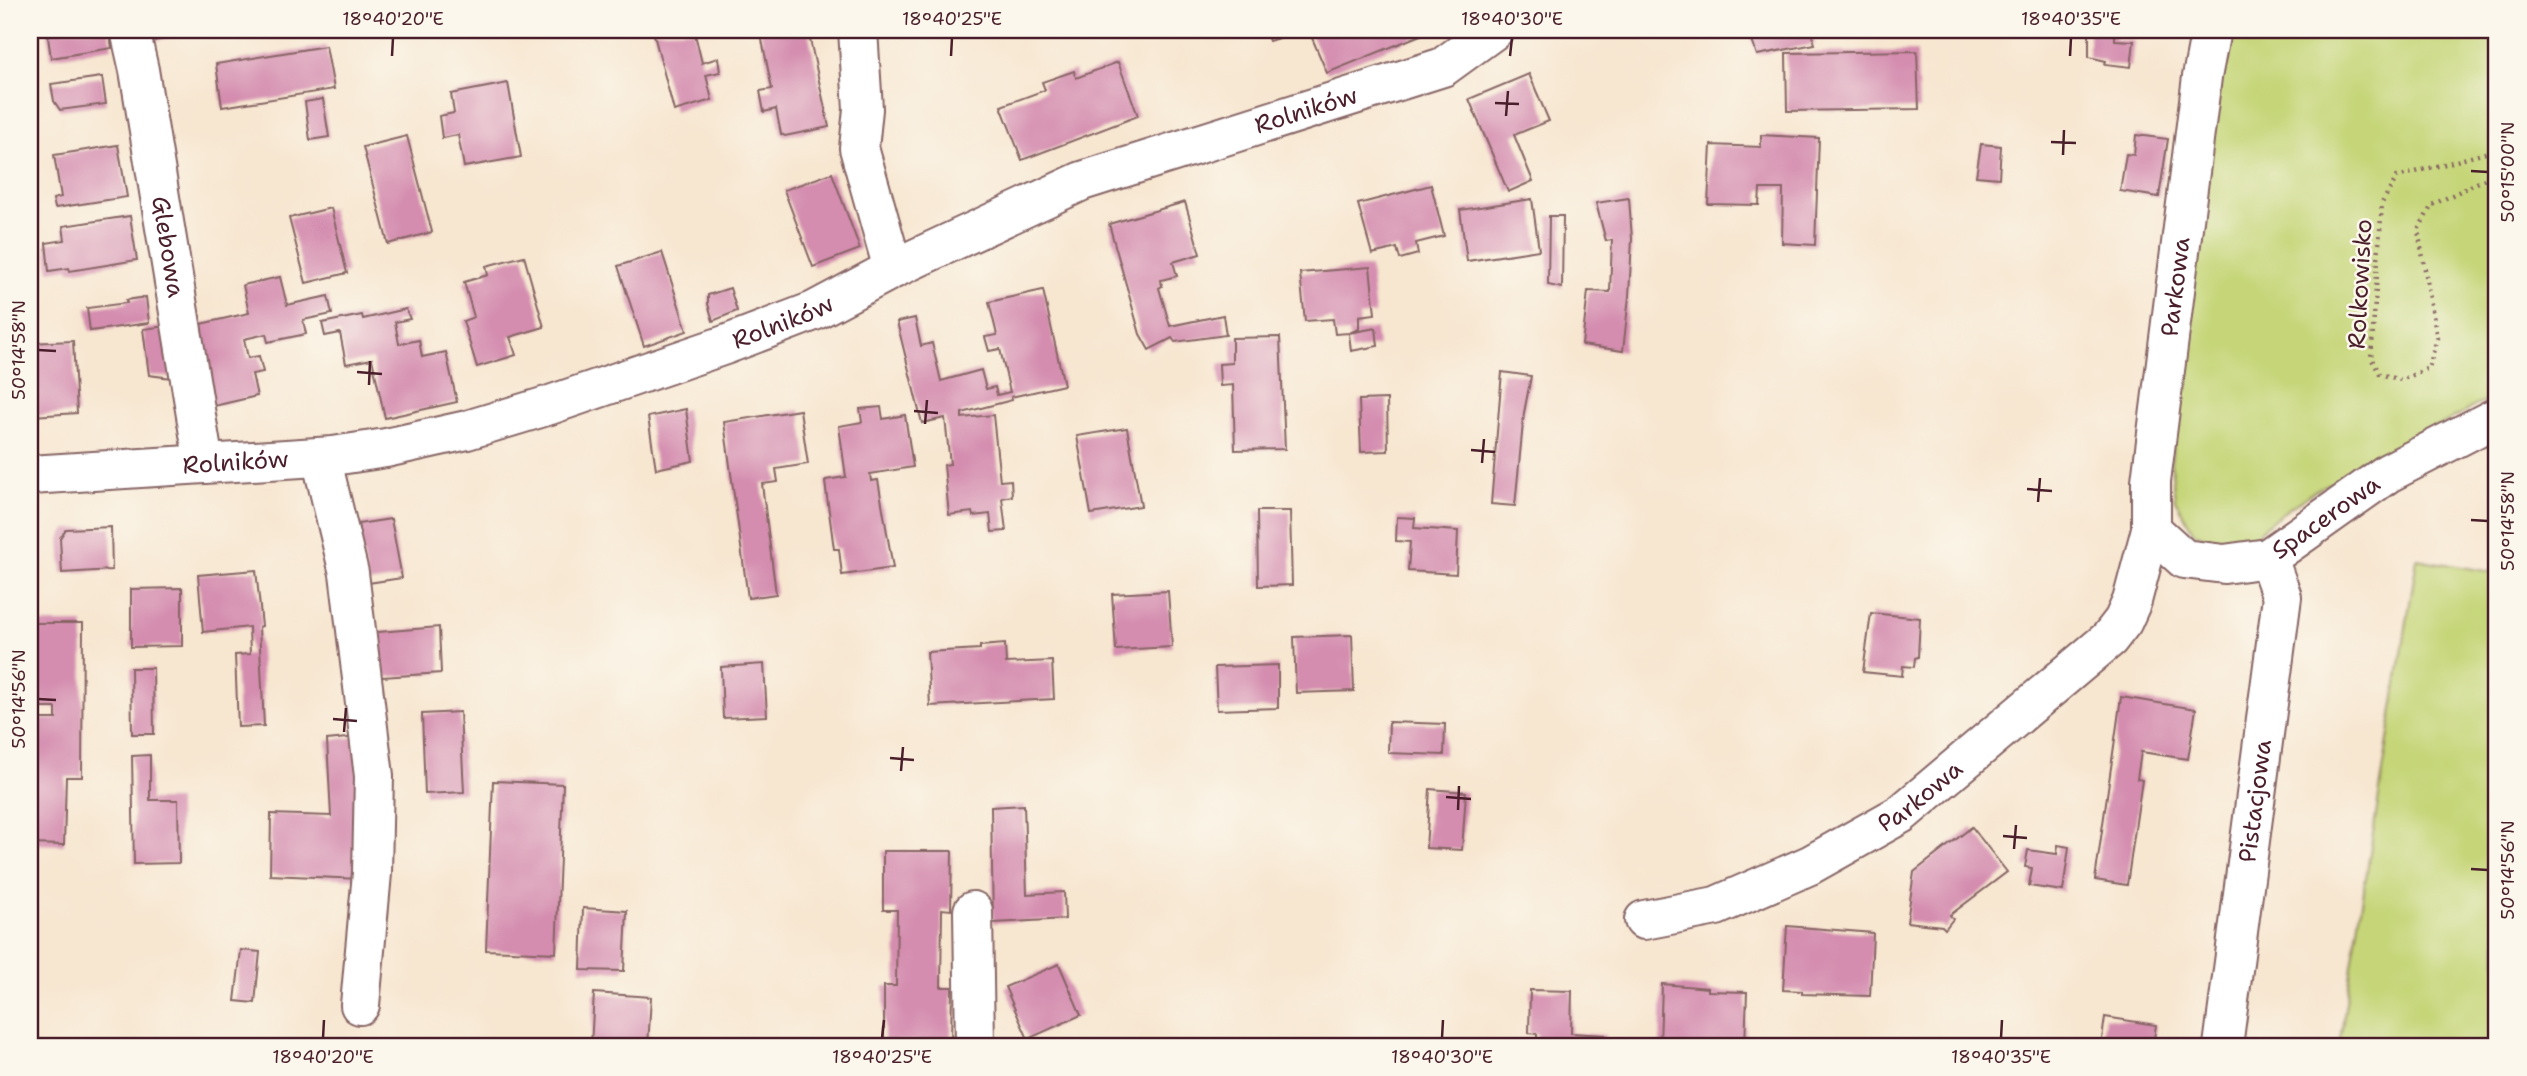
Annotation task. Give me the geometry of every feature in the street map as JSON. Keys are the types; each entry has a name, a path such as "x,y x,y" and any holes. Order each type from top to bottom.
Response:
{"street":[{"name":"Glebowa","path":"130,30 139,69 204,464"},
{"path":"858,30 863,109 859,148 893,269"},
{"name":"Rolników","path":"30,475 321,457 386,448 467,430 550,405 725,345 814,311 893,269 1082,181 1443,67 1494,30"},
{"name":"Parkowa","path":"1644,920 1716,906 1810,865 1901,814 2109,639 2123,621 2136,586 2151,529 2151,481 2202,78 2211,30"},
{"name":"Spacerowa","path":"2184,559 2224,564 2268,558 2388,473 2497,417"},
{"path":"321,457 349,573 374,776 372,873 360,1005"},
{"path":"2151,529 2184,559"},
{"name":"Pistacjowa","path":"2223,1046 2282,597 2268,558"},
{"path":"2136,586 2158,566 2184,559"},
{"path":"973,911 975,1046"}],"path":[{"name":"Rolkowisko","path":"2497,146 2493,151 2397,177 2382,202 2371,358 2380,374 2402,380 2429,368 2437,338 2418,230 2432,205 2497,173"}],"green space":[{"path":"2229,30 2497,30 2497,394 2354,472 2317,489 2275,518 2247,542 2221,542 2194,533 2175,500 2171,463 2204,178"},
{"path":"2417,559 2497,573 2497,1046 2339,1046"}],"building":[{"path":"47,30 109,30 112,48 51,58"},
{"path":"140,30 188,30 189,34 142,43"},
{"path":"694,30 702,63 718,58 720,72 706,75 712,100 674,111 653,31"},
{"path":"760,30 824,30 809,35 829,127 785,136 781,134 776,109 764,112 760,91 772,89"},
{"path":"1265,30 1298,30 1298,32 1269,41"},
{"path":"1433,30 1327,73 1309,31"},
{"path":"1745,30 1811,30 1815,44 1757,55 1750,35 1747,36"},
{"path":"2089,30 2115,30 2115,40 2134,41 2131,67 2105,64 2106,61 2089,57"},
{"path":"326,46 334,89 222,107 216,64"},
{"path":"1917,51 1919,109 1787,111 1786,53"},
{"path":"1118,62 1138,116 1022,160 1001,106 1045,90 1042,82 1074,71 1076,78"},
{"path":"1529,74 1549,121 1514,135 1533,181 1508,192 1469,99"},
{"path":"102,77 106,104 60,110 54,101 51,84"},
{"path":"508,83 521,157 464,167 458,135 442,138 439,116 454,113 451,94"},
{"path":"323,99 329,137 310,140 305,102"},
{"path":"30,128 35,167 30,168"},
{"path":"1761,135 1819,138 1815,245 1782,243 1783,189 1760,189 1759,205 1708,204 1711,145 1761,147"},
{"path":"2136,135 2168,139 2159,197 2120,191 2126,154 2134,155"},
{"path":"407,136 432,232 388,244 363,147"},
{"path":"1981,144 2001,146 1999,178 1976,176"},
{"path":"118,145 127,197 55,208 53,199 61,197 54,155"},
{"path":"832,173 860,249 813,267 784,190"},
{"path":"1431,185 1444,236 1416,243 1418,254 1400,259 1397,248 1372,254 1358,204"},
{"path":"1629,198 1632,239 1623,351 1582,345 1588,291 1610,292 1612,240 1606,241 1596,203"},
{"path":"1532,199 1539,250 1467,261 1460,210"},
{"path":"1185,202 1200,254 1173,262 1177,276 1161,280 1162,286 1159,288 1170,326 1223,315 1226,335 1175,342 1172,338 1149,350 1140,334 1109,224"},
{"path":"331,208 347,273 306,283 289,218"},
{"path":"130,216 137,260 70,271 69,268 49,271 46,243 65,240 63,226"},
{"path":"1549,216 1563,216 1562,288 1548,285"},
{"path":"662,252 687,331 644,346 618,266"},
{"path":"524,256 544,327 510,337 516,355 477,367 463,321 474,317 464,282 488,275 486,266"},
{"path":"1370,267 1375,314 1359,316 1359,329 1335,334 1333,319 1305,321 1300,273"},
{"path":"280,277 287,305 328,296 332,314 303,320 306,334 268,342 266,334 244,339 248,358 259,356 263,372 252,374 257,396 214,406 196,325 249,313 243,285"},
{"path":"730,288 737,311 713,321 708,295"},
{"path":"1043,290 1064,385 1011,397 1012,400 962,413 962,418 993,415 1000,481 1011,480 1012,496 1002,498 1006,531 992,532 990,514 973,516 972,512 949,515 944,465 950,464 945,418 922,423 897,322 915,318 921,346 932,343 941,381 981,370 986,389 995,387 997,395 1010,392 1000,349 989,351 985,337 997,335 989,302"},
{"path":"146,297 149,323 90,331 87,308 127,303 126,300"},
{"path":"406,309 410,319 395,322 399,344 419,340 422,357 446,352 457,402 385,418 372,359 346,364 340,333 325,336 322,323 362,315 363,319"},
{"path":"166,326 172,378 149,375 143,329"},
{"path":"1376,328 1378,346 1351,351 1349,333"},
{"path":"1280,337 1285,449 1235,450 1233,385 1220,386 1219,364 1232,363 1232,338"},
{"path":"73,341 77,413 33,416 30,343"},
{"path":"1502,372 1531,376 1524,413 1515,506 1491,504"},
{"path":"1387,399 1388,451 1361,452 1359,400"},
{"path":"881,407 883,419 905,415 913,467 870,474 871,481 878,480 893,568 842,575 839,549 834,549 825,482 846,477 839,426 862,422 860,409"},
{"path":"686,409 693,461 656,469 648,417"},
{"path":"800,410 808,464 776,469 778,482 762,484 776,594 748,598 724,422"},
{"path":"1127,428 1141,506 1091,514 1077,436"},
{"path":"1257,511 1290,511 1292,585 1258,586"},
{"path":"1397,517 1415,518 1414,528 1458,531 1456,574 1408,571 1410,542 1396,541"},
{"path":"391,519 402,578 368,583 358,524"},
{"path":"111,527 112,570 62,573 60,538 66,529"},
{"path":"256,570 262,626 259,627 264,726 238,727 235,655 250,654 249,627 203,632 198,575"},
{"path":"182,588 182,646 131,647 131,589"},
{"path":"1168,591 1172,647 1116,650 1112,594"},
{"path":"1871,613 1920,618 1918,657 1915,658 1914,667 1903,666 1902,676 1863,672"},
{"path":"30,623 83,623 82,777 66,777 64,845 30,844 30,742 35,742 36,719 56,719 56,708 36,708 37,676 30,676"},
{"path":"439,627 441,673 368,678 366,633"},
{"path":"1352,635 1354,691 1296,693 1294,637"},
{"path":"1005,644 1006,663 1052,661 1054,699 930,706 927,652 980,649 980,646"},
{"path":"764,664 767,716 723,718 721,667"},
{"path":"1278,665 1278,708 1217,710 1215,667"},
{"path":"131,668 153,668 154,734 132,734"},
{"path":"2121,697 2196,709 2188,759 2141,752 2137,779 2142,780 2127,885 2095,880"},
{"path":"460,712 464,792 425,794 422,714"},
{"path":"1389,722 1445,724 1444,755 1388,753"},
{"path":"357,737 360,879 270,875 271,814 331,816 327,740"},
{"path":"150,755 150,800 178,800 179,863 134,864 132,756"},
{"path":"493,781 563,784 556,953 486,950"},
{"path":"1430,789 1466,792 1462,850 1426,848"},
{"path":"1024,805 1027,894 1064,892 1065,919 993,923 991,807"},
{"path":"1972,827 2007,872 1950,915 1953,919 1945,929 1942,926 1907,922 1914,872"},
{"path":"2058,845 2069,847 2063,891 2029,886 2032,868 2025,867 2028,850 2057,854"},
{"path":"883,851 952,851 951,910 942,909 941,987 952,987 951,1041 884,1041 884,986 896,986 897,910 883,910"},
{"path":"583,908 627,911 624,971 581,970"},
{"path":"1787,926 1873,933 1870,996 1802,994 1802,991 1783,990"},
{"path":"241,950 260,952 255,1003 235,1001"},
{"path":"1059,964 1081,1015 1028,1039 1005,987"},
{"path":"1662,984 1708,988 1708,991 1747,992 1745,1046 1660,1046"},
{"path":"1530,990 1572,991 1571,1033 1605,1035 1604,1046 1537,1046 1537,1034 1529,1033"},
{"path":"594,993 651,997 648,1046 591,1046"},
{"path":"2105,1017 2156,1025 2153,1046 2101,1046"}]}
